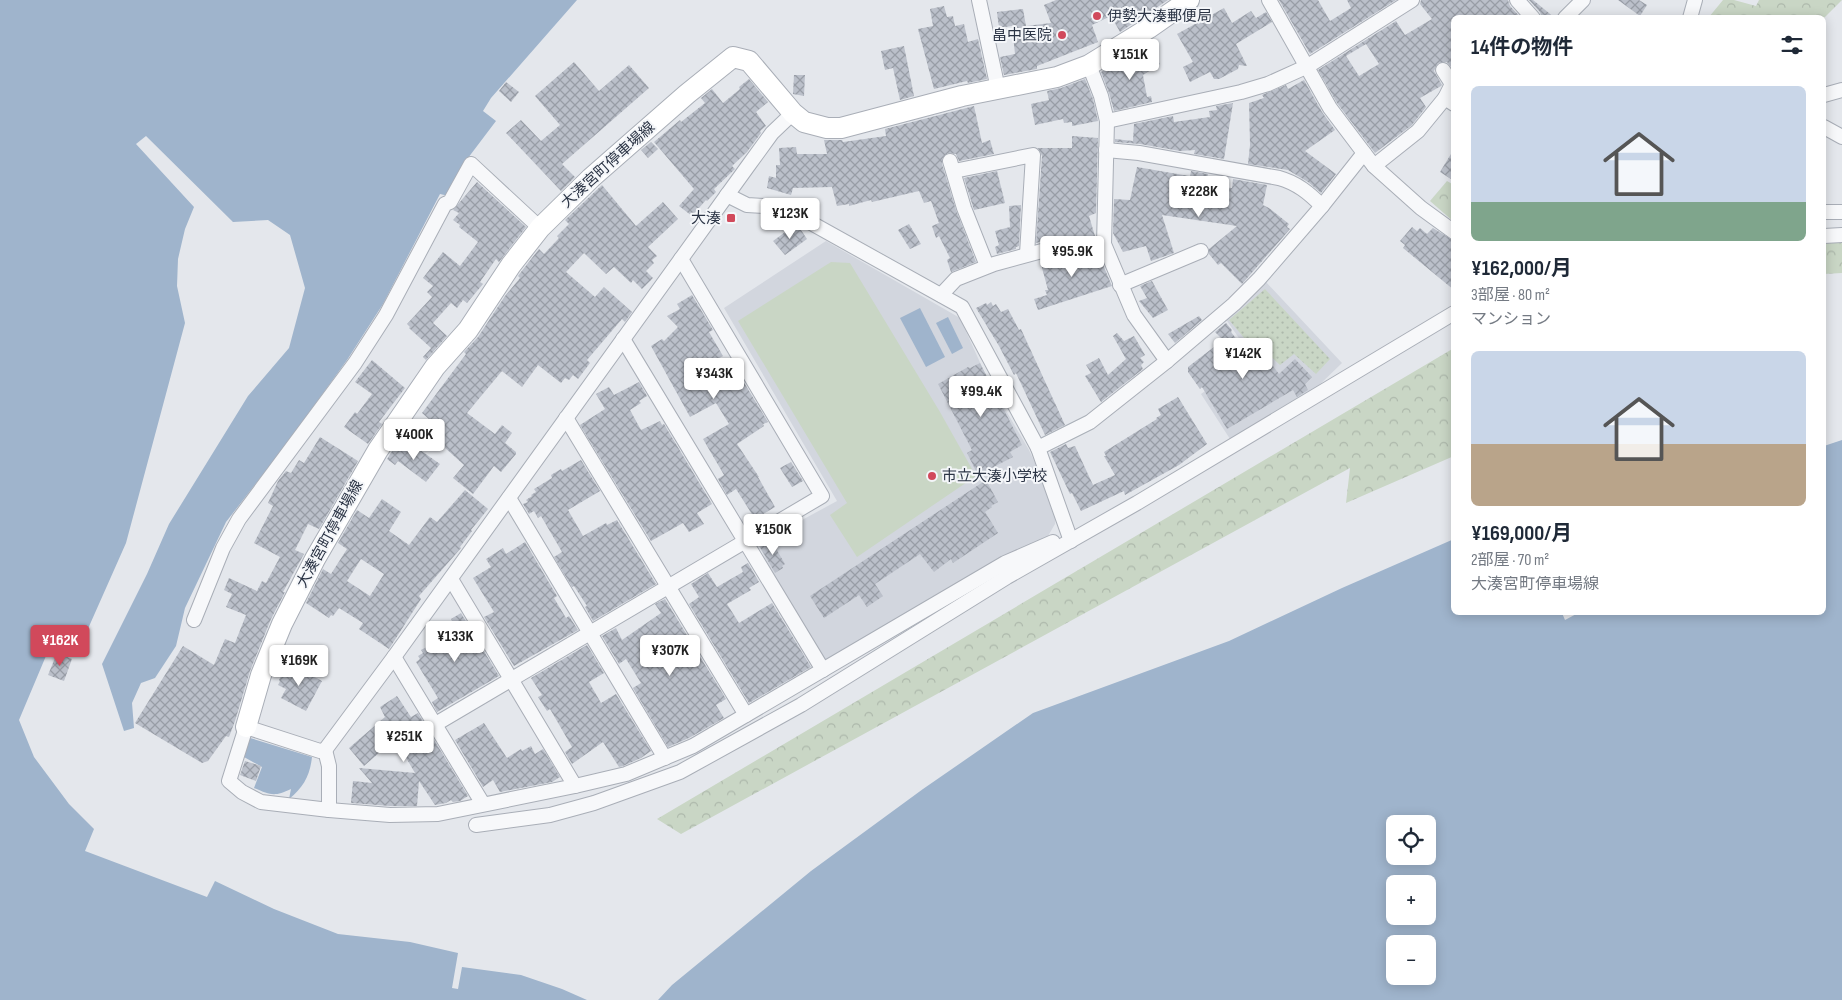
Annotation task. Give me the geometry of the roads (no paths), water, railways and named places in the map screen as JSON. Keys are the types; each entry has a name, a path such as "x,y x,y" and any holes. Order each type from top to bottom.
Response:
{"main road":[{"name":"大湊宮町停車場線","path":"246,726 261,675 282,624 315,559 378,450 435,367 468,330 511,265 540,228 598,171 687,94 734,57 750,62 793,113 804,122 827,128 841,128 939,104 962,96 1057,76 1089,65 1149,28 1189,0"}],"street":[{"path":"979,0 998,89"},
{"path":"1269,0 1330,108 1374,166 1421,208 1451,230"},
{"path":"1107,121 1241,92 1268,84 1308,66 1412,0"},
{"path":"1517,0 1530,15"},
{"path":"1568,15 1583,0"},
{"path":"1691,15 1695,0"},
{"path":"1089,65 1101,96 1107,121 1104,244 1134,314 1167,361"},
{"path":"1443,70 1451,82"},
{"path":"1826,94 1842,90"},
{"path":"1374,166 1418,131 1449,101"},
{"path":"793,113 772,132 510,498 324,750 320,751 246,726 229,781 242,792 260,802 329,810 417,816 438,814 626,774 693,746 1006,563 1070,538"},
{"path":"1826,127 1842,137"},
{"path":"1106,150 1138,153 1279,178 1292,182 1306,191 1322,206"},
{"path":"1038,448 1090,422 1167,361 1242,296 1322,206 1364,153"},
{"path":"988,266 964,208 952,166 1033,155 1028,254"},
{"path":"194,620 223,548 238,518 360,355 386,315 445,204 450,202 471,164 540,228"},
{"path":"726,195 747,205 764,206 795,214 962,307 1038,448 1070,538"},
{"path":"1826,212 1842,212"},
{"path":"1826,236 1842,235"},
{"path":"941,295 956,279 988,266 1052,248 1104,244"},
{"path":"1120,284 1201,251"},
{"path":"434,725 822,496 681,259"},
{"path":"476,825 550,815 594,803 680,772 801,705 1070,538 1451,315"},
{"path":"623,339 823,670"},
{"path":"566,418 746,715"},
{"path":"510,498 665,758"},
{"path":"451,579 575,786"},
{"path":"394,657 483,804"},
{"path":"324,750 329,766 329,810"}],"water":[{"path":"0,0 577,0 491,98 483,111 496,121 468,158 449,196 440,194 383,304 347,360 285,446 226,522 185,608 176,646 155,678 141,683 132,703 134,728 124,731 102,664 147,574 169,524 248,396 289,348 305,288 290,235 268,220 233,222 146,136 136,144 194,207 185,229 178,259 177,286 185,323 126,543 79,649 51,644 19,720 34,757 69,804 94,829 85,851 207,897 215,881 274,909 338,934 410,942 458,953 452,988 458,989 462,967 521,975 587,1000 0,1000"},
{"path":"920,308 945,357 926,367 900,318"},
{"path":"948,317 963,348 952,354 936,323"},
{"path":"1842,440 1842,1000 658,1000 672,985 811,871 923,789 1033,713 1229,641 1342,588 1451,540 1451,615 1563,615 1565,620 1574,615 1826,615 1826,445"},
{"path":"247,737 312,757 310,769 305,780 299,790 289,799 291,789 272,794 254,788 262,767 244,757"}],"place":[{"name":"伊勢大湊郵便局","path":"1097,16"},
{"name":"畠中医院","path":"1062,35"},
{"name":"大湊","path":"731,218"},
{"name":"市立大湊小学校","path":"932,476"}]}
